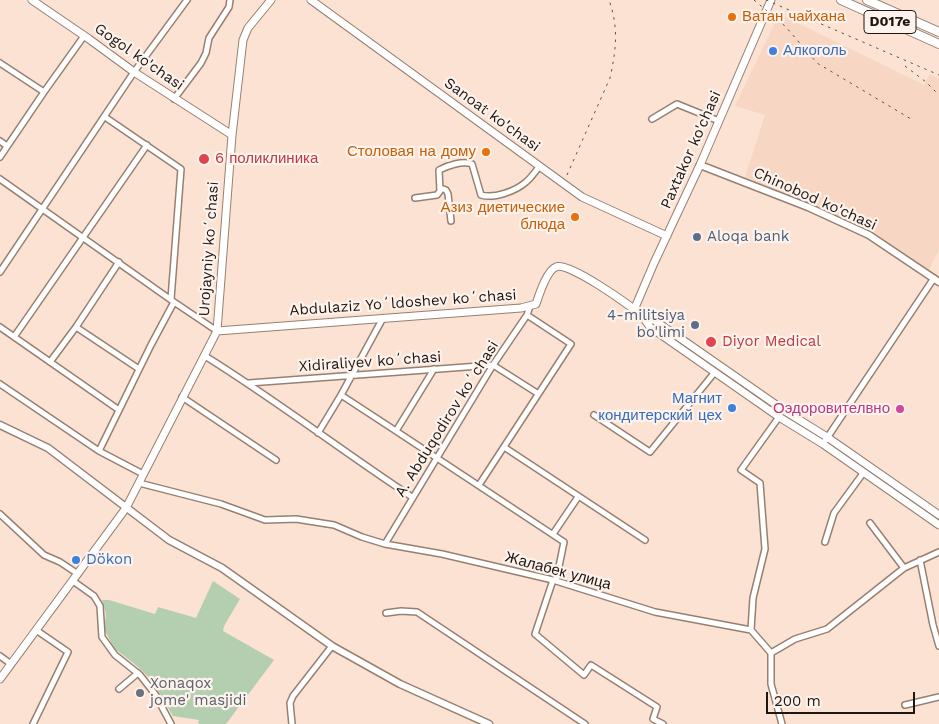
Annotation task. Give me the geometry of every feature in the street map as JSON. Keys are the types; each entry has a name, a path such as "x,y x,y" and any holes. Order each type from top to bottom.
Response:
{"main road":[{"name":"Gogol ko'chasi","path":"32,0 134,72 232,135"},
{"name":"Urоjayniy koʻchasi","path":"217,331 232,135 243,40 248,28 271,0"},
{"name":"Sanoat ko'chasi","path":"311,0 582,197 666,236"},
{"name":"Paxtakor ko'chasi","path":"634,310 666,236 700,165 771,0"},
{"name":"D017e","path":"841,0 939,44"},
{"name":"D017e","path":"867,0 939,32"},
{"name":"Abdulaziz Yoʻldoshev koʻchasi","path":"217,331 522,308 536,304 540,291 552,269 566,266 593,281 634,310 643,317 650,327 715,372 729,377 827,436 939,515"},
{"name":"Abdulaziz Yoʻldoshev koʻchasi","path":"643,317 654,320 779,417 823,444 939,525"},
{"path":"0,679 126,508 217,331"}],"street":[{"path":"0,272 134,72 187,0"},
{"path":"174,99 201,63 206,53 209,38 229,7 230,0"},
{"path":"0,157 84,36"},
{"path":"0,62 44,92"},
{"path":"652,119 677,104 719,121"},
{"path":"99,451 172,300 181,169 105,117"},
{"path":"0,141 7,146"},
{"path":"14,337 147,146"},
{"path":"415,198 437,194 440,188 439,170 466,162 472,164 481,195 483,196 499,195 515,189 525,183 539,167"},
{"name":"Chinobod ko'chasi","path":"700,165 808,207 869,235 937,280"},
{"path":"0,179 217,331"},
{"path":"440,188 446,190 448,194 451,221"},
{"path":"50,362 76,327 119,262"},
{"path":"823,444 937,280"},
{"name":"A. Abduqodirov koʻchasi","path":"385,544 493,365 527,315 530,306"},
{"path":"479,485 571,344 527,315"},
{"path":"318,433 352,376 383,318"},
{"path":"0,327 119,410"},
{"path":"76,327 139,369"},
{"path":"204,356 249,384 412,497"},
{"path":"493,365 538,393"},
{"name":"Xidiraliyev koʻchasi","path":"249,384 493,365"},
{"path":"396,431 434,369"},
{"path":"594,415 650,452 715,372"},
{"path":"0,384 99,451 143,474"},
{"path":"341,395 564,542 555,581 534,634 584,675 592,665 657,707 653,719 663,724"},
{"path":"182,397 276,460"},
{"path":"779,417 742,470 760,483 765,549 754,598 752,630 771,653 771,684 782,724"},
{"path":"0,425 48,448 169,540 222,568 332,646 400,684 489,724"},
{"path":"504,447 644,540"},
{"path":"825,542 834,513 864,472"},
{"name":"Жалабек улица","path":"139,483 222,504 265,520 296,519 334,525 385,544 442,554 555,581 655,612 752,630"},
{"path":"552,534 578,497"},
{"path":"0,514 44,555 60,562 78,574"},
{"path":"870,523 904,568"},
{"path":"771,653 795,639 827,629 904,568 939,552"},
{"path":"920,560 939,646"},
{"path":"73,581 94,596 100,606 102,637 115,655 138,673 155,694 171,724"},
{"path":"386,613 401,610 416,612 585,724"},
{"path":"33,724 68,652 36,630"},
{"path":"292,724 290,702 293,696 332,646"},
{"path":"0,656 11,664"},
{"path":"119,689 138,673"},
{"path":"906,705 939,697"}],"shaded area":[{"path":"779,14 924,85 930,74 939,79 939,250 929,270 872,231 745,177 765,115 735,106"}],"green space":[{"path":"213,581 240,599 223,631 274,660 226,724 200,724 198,723 199,720 173,716 151,679 114,648 104,629 106,614 102,600 109,600 155,614 158,607 196,618"}],"railway":[{"path":"567,175 610,78 616,39 609,0"},
{"path":"754,0 785,26 817,63 911,119"},
{"path":"766,0 939,75"},
{"path":"905,66 939,95"}],"place":[{"name":"Ватан чайхана","path":"732,17"},
{"name":"Алкоголь","path":"773,51"},
{"name":"Столовая на дому","path":"486,152"},
{"name":"6 поликлиника","path":"204,159"},
{"name":"Азиз диетические блюда","path":"575,217"},
{"name":"Aloqa bank","path":"697,237"},
{"name":"4-militsiya bo'limi","path":"695,325"},
{"name":"Diyor Medical","path":"711,342"},
{"name":"Магнит кондитерский цех","path":"732,408"},
{"name":"Оэдоровителвно","path":"900,409"},
{"name":"Dökon","path":"76,560"},
{"name":"Xonaqox jome' masjidi","path":"140,693"}]}
